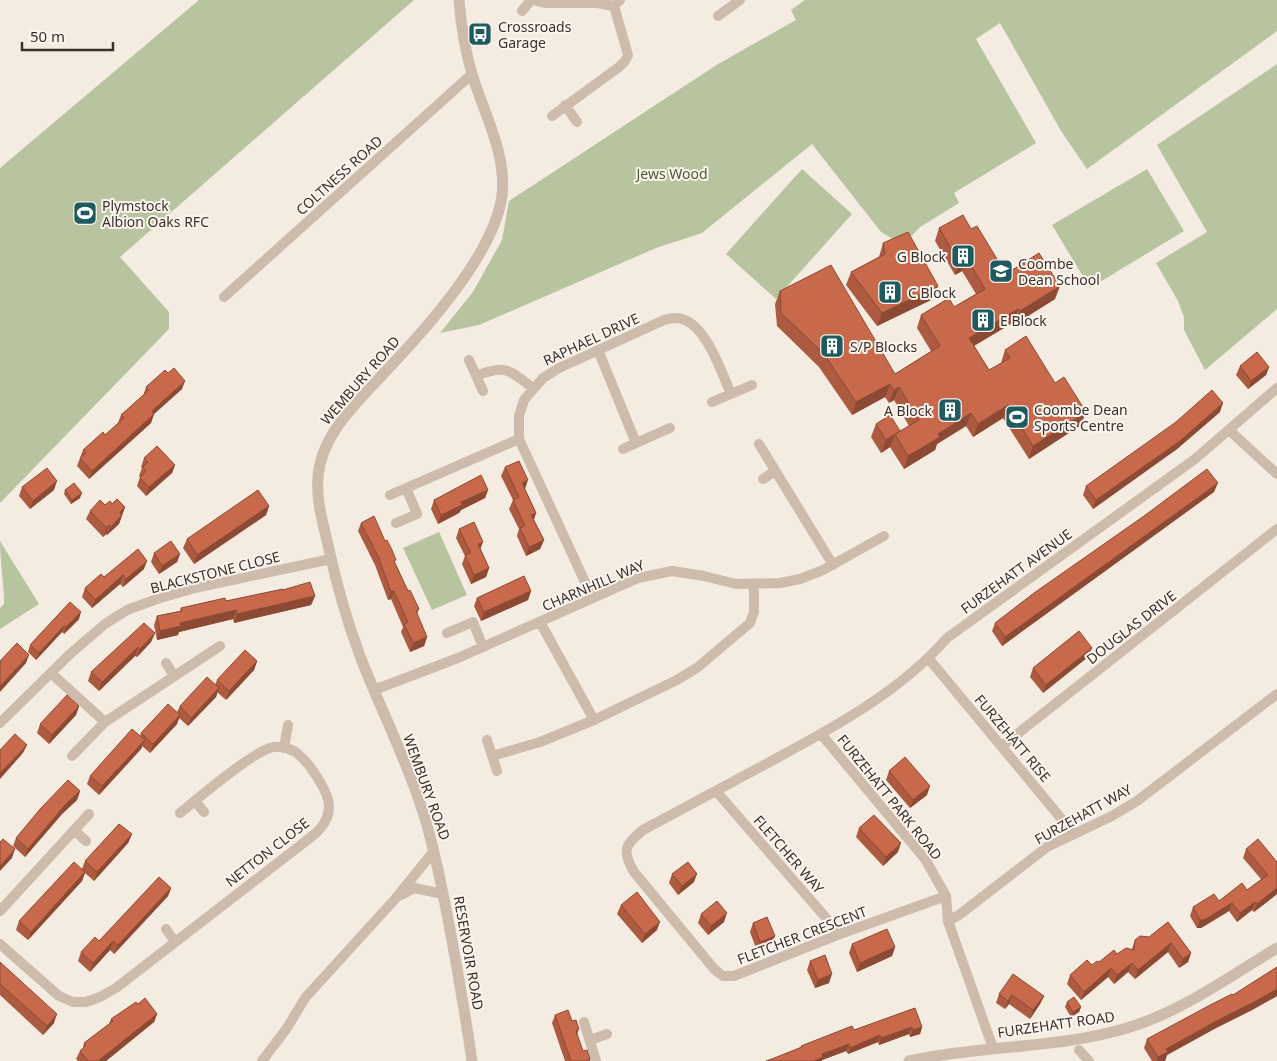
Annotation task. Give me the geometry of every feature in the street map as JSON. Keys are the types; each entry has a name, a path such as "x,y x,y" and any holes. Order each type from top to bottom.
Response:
{"street":[{"name":"WEMBURY ROAD","path":"262,1061 287,1028 305,998 396,898 434,851 406,763 359,653 331,559 318,493 318,475 326,444 353,407 424,330 454,292 492,231 497,217 502,198 503,181 500,158 472,74 459,0"},
{"path":"522,11 532,0 545,3 617,3 628,55 625,61 619,68 552,116"},
{"path":"718,16 736,1"},
{"name":"COLTNESS ROAD","path":"224,297 472,74"},
{"path":"565,106 577,122"},
{"name":"RAPHAEL DRIVE","path":"592,597 519,439 519,416 524,400 543,378 664,320 677,318 691,324 703,334 731,394"},
{"path":"598,350 636,443"},
{"path":"470,360 483,391"},
{"path":"476,376 492,370 506,369 533,388"},
{"path":"712,402 752,385"},
{"name":"FURZEHATT AVENUE","path":"820,734 880,696 930,659 948,638 1195,459 1277,388"},
{"path":"624,449 670,428"},
{"path":"1229,430 1277,474"},
{"path":"390,495 519,439"},
{"path":"759,444 833,565"},
{"path":"763,479 775,471"},
{"path":"396,523 417,514 406,488"},
{"name":"DOUGLAS DRIVE","path":"1002,746 1277,529"},
{"name":"CHARNHILL WAY","path":"374,690 484,647 638,578 672,571 736,584 780,583 800,579 833,565 884,536"},
{"name":"BLACKSTONE CLOSE","path":"0,723 52,674 70,654 105,624 127,610 195,588 331,559"},
{"path":"492,756 540,742 594,720 677,680 698,667 750,623 754,612 752,584"},
{"path":"447,633 473,622 484,647"},
{"path":"540,622 594,720"},
{"path":"72,756 105,722 220,646"},
{"name":"FURZEHATT RISE","path":"930,659 1074,834"},
{"path":"166,663 174,676"},
{"path":"52,674 105,722"},
{"name":"FURZEHATT WAY","path":"948,921 959,915 1047,847 1112,816 1137,801 1277,694"},
{"path":"180,813 257,753 273,746 284,748 288,725"},
{"name":"FLETCHER CRESCENT","path":"820,734 643,830 631,840 625,850 627,861 634,872 715,970 723,976 734,976 840,934 946,896"},
{"name":"FURZEHATT PARK ROAD","path":"820,734 925,859 946,896 948,921 993,1048"},
{"path":"487,740 497,771"},
{"name":"NETTON CLOSE","path":"0,944 59,996 73,1002 86,1002 116,988 314,834 326,822 329,806 325,791 299,755 288,748 284,748"},
{"name":"FLETCHER WAY","path":"716,791 840,934"},
{"path":"195,801 204,812"},
{"path":"0,911 88,814"},
{"path":"74,830 86,841"},
{"name":"RESERVOIR ROAD","path":"434,851 472,1061"},
{"name":"WEMBURY ROAD","path":"396,898 414,888 443,894"},
{"path":"166,929 175,942"},
{"name":"FURZEHATT ROAD","path":"910,1061 940,1058 993,1048 1076,1039 1126,1029 1161,1017 1277,948"},
{"path":"584,1022 596,1061"},
{"path":"590,1040 607,1034"},
{"path":"1079,1050 1089,1061"}],"green space":[{"name":"Plymstock Albion Oaks RFC","path":"199,0 414,0 120,257 169,312 169,329 0,503 0,168"},
{"name":"Jews Wood","path":"805,0 1277,0 1277,31 1087,169 1061,131 1000,23 976,39 1036,143 954,193 959,203 920,227 903,245 881,232 812,144 702,233 656,248 479,325 440,333 473,292 502,240 509,201 718,64 796,20 791,10"},
{"path":"1277,64 1277,309 1205,370 1184,330 1184,317 1178,301 1156,263 1207,232 1157,145"},
{"path":"802,169 852,214 776,299 726,254"},
{"path":"1147,169 1184,231 1090,288 1052,225"},
{"path":"439,532 467,595 432,610 403,548"},
{"path":"0,541 39,604 0,629 0,608 4,604"}],"building":[{"path":"963,215 971,229 977,226 1006,274 1039,253 1060,286 1020,311 1018,309 969,338 989,370 1010,358 1005,350 1026,336 1055,383 1064,377 1086,412 1033,446 1008,405 978,424 971,413 938,434 940,437 908,456 895,434 919,420 899,387 894,390 890,384 856,402 824,354 781,313 780,291 831,265 895,374 940,346 921,315 949,298 954,307 985,289 967,258 959,262 939,228"},
{"name":"C Block","path":"908,232 938,286 882,313 851,272 885,254 883,243"},
{"path":"1257,352 1269,367 1251,381 1240,366"},
{"path":"174,368 185,381 152,411 154,414 92,471 80,458 86,453 83,450 103,432 105,435 124,418 121,415 149,390 146,387 165,370 168,373"},
{"path":"1212,390 1223,403 1180,441 1096,500 1086,486 1176,422"},
{"path":"890,415 900,431 886,440 876,424"},
{"path":"157,446 175,465 149,487 140,478 146,471 143,467 148,462 144,458"},
{"path":"519,461 528,480 522,483 536,513 531,515 544,540 529,547 520,528 525,526 513,500 519,497 505,467"},
{"path":"47,468 57,481 33,501 22,487"},
{"path":"1207,469 1218,483 1005,637 995,623"},
{"path":"481,475 488,490 461,502 462,505 441,515 434,500"},
{"path":"74,483 82,493 72,500 65,490"},
{"path":"258,490 269,506 197,555 187,539"},
{"path":"117,499 125,507 120,513 122,515 111,527 109,525 107,528 90,511 100,500 105,505 110,501 112,504"},
{"path":"374,516 385,541 387,540 392,550 396,560 394,561 408,591 410,590 419,609 416,611 427,637 413,643 404,624 408,622 394,591 391,592 378,556 361,523"},
{"path":"474,522 483,542 478,544 489,568 474,575 465,555 471,553 459,529"},
{"path":"171,541 180,554 162,566 154,553"},
{"path":"138,549 147,561 126,579 123,575 95,600 85,588 101,574 104,577"},
{"path":"524,576 531,591 484,612 477,598"},
{"path":"310,582 315,596 237,614 236,610 180,623 181,626 160,631 157,616 182,611 181,608 225,598 226,601 283,590"},
{"path":"70,602 81,612 66,627 64,626 39,653 30,645"},
{"path":"144,623 155,633 140,649 138,647 102,682 91,672"},
{"path":"1079,631 1092,648 1046,685 1033,668"},
{"path":"17,643 29,655 0,686 0,661"},
{"path":"245,650 257,661 229,691 217,680"},
{"path":"207,677 219,688 191,718 180,706"},
{"path":"67,695 79,706 52,735 40,724"},
{"path":"168,704 180,715 153,744 141,733"},
{"path":"132,729 145,740 102,786 90,776"},
{"path":"15,734 27,745 0,773 0,750"},
{"path":"905,757 930,786 913,800 889,771"},
{"path":"68,780 80,791 65,805 28,849 16,838"},
{"path":"874,815 901,843 886,857 859,828"},
{"path":"119,824 132,834 97,872 85,861"},
{"path":"3,839 15,849 0,866 0,842"},
{"path":"1258,839 1277,862 1277,888 1257,904 1255,902 1240,913 1232,903 1204,920 1200,920 1193,907 1214,894 1219,901 1242,883 1247,890 1268,875 1246,849"},
{"path":"74,862 85,872 31,932 19,921"},
{"path":"688,862 697,874 682,886 672,874"},
{"path":"159,877 171,888 118,945 113,941 93,963 81,952 95,937 99,941"},
{"path":"637,892 660,922 645,934 621,905"},
{"path":"717,901 727,913 711,926 701,914"},
{"path":"767,917 775,936 760,942 753,923"},
{"path":"1168,922 1191,953 1183,959 1171,943 1138,970 1132,963 1117,975 1111,968 1084,992 1070,975 1087,960 1092,965 1114,950 1117,954 1126,948 1134,950 1135,940 1140,936 1149,937"},
{"path":"887,929 895,947 860,963 852,944"},
{"path":"825,955 832,974 818,980 810,961"},
{"path":"0,962 57,1014 47,1026 0,984"},
{"path":"1277,967 1277,989 1166,1049 1168,1052 1158,1057 1147,1039 1212,1004 1233,995"},
{"path":"1013,974 1044,996 1033,1010 1012,995 1008,1001 999,994"},
{"path":"1074,997 1081,1007 1073,1012 1067,1002"},
{"path":"145,998 157,1014 98,1061 88,1061 80,1051 86,1045 84,1043 113,1021 111,1019"},
{"path":"915,1008 922,1027 913,1030 912,1027 881,1038 880,1035 850,1048 849,1044 822,1054 823,1057 813,1061 766,1061 852,1026 854,1030"},
{"path":"568,1010 572,1021 576,1020 579,1029 576,1031 583,1051 587,1050 590,1059 586,1061 571,1061 555,1015"}],"place":[{"name":"Crossroads Garage","path":"480,34"},
{"name":"Plymstock Albion Oaks RFC","path":"85,213"},
{"name":"G Block","path":"963,256"},
{"name":"Coombe Dean School","path":"1001,271"},
{"name":"C Block","path":"890,292"},
{"name":"E Block","path":"983,320"},
{"name":"S/P Blocks","path":"832,346"},
{"name":"A Block","path":"950,410"},
{"name":"Coombe Dean Sports Centre","path":"1017,417"}]}
